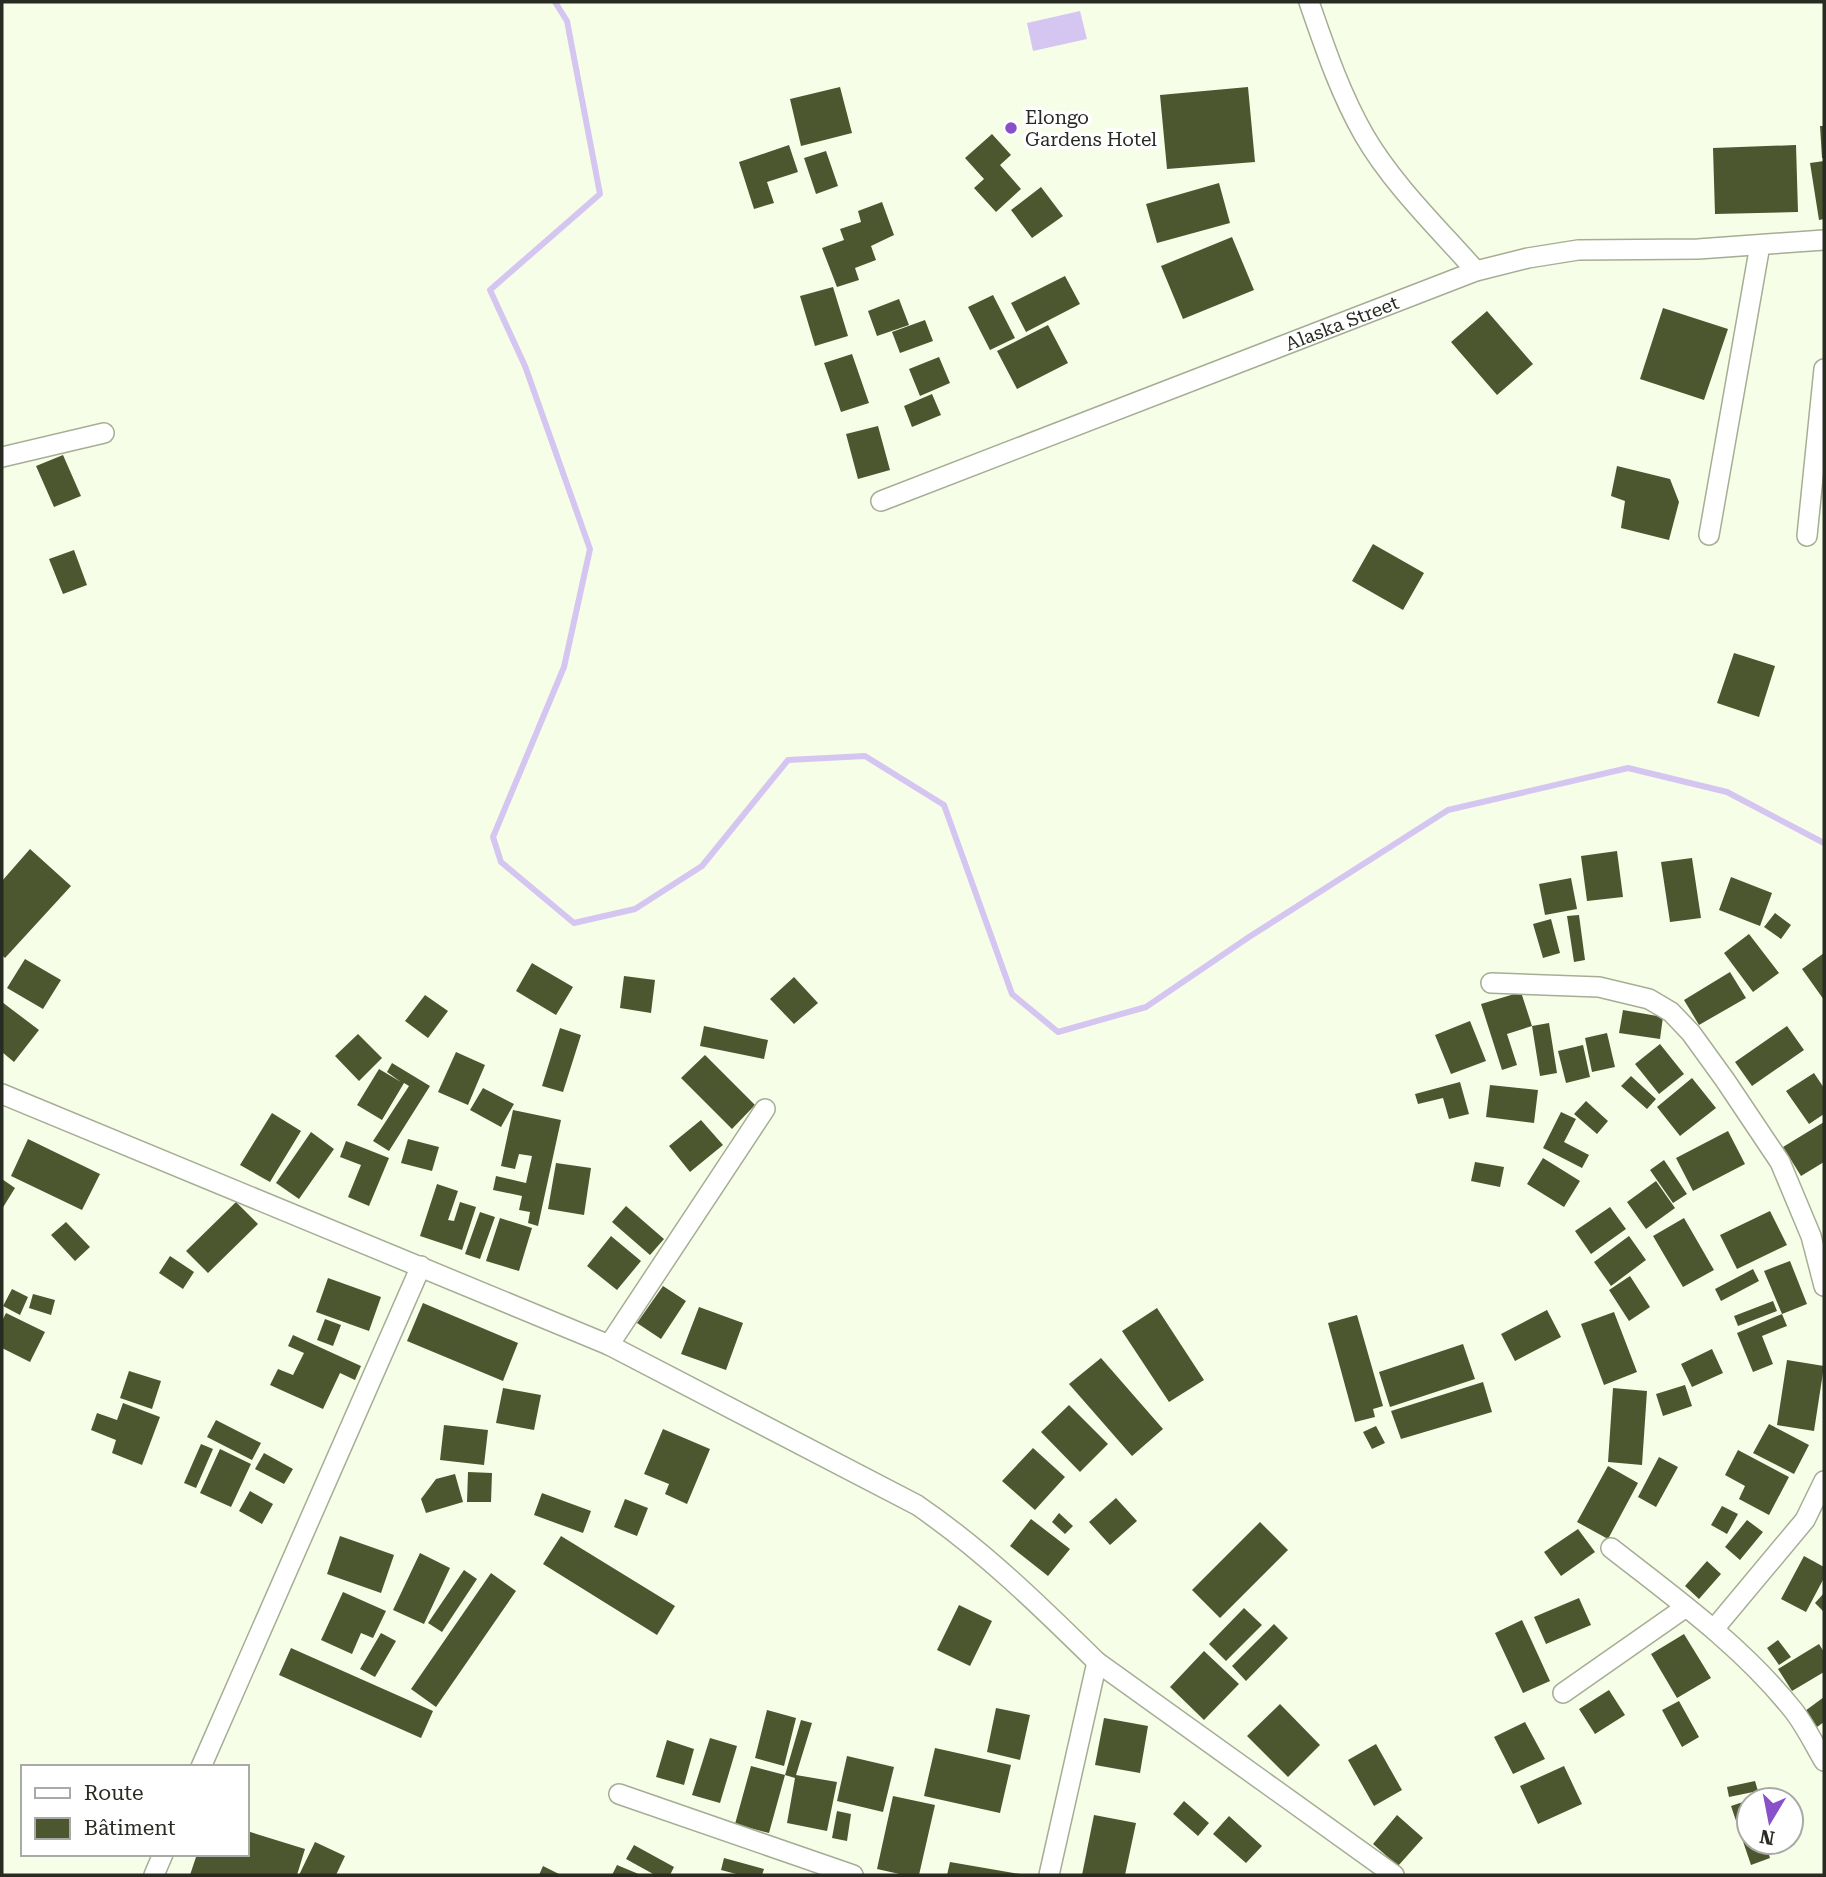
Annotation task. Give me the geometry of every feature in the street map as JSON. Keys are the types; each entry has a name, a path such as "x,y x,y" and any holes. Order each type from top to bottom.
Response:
{"street":[{"path":"1309,2 1337,83 1365,137 1401,187 1476,271"},
{"name":"Alaska Street","path":"881,501 1476,271 1528,258 1578,250 1698,249 1824,240"},
{"path":"1709,536 1760,245"},
{"path":"1807,536 1824,369"},
{"path":"2,457 104,433"},
{"path":"1490,983 1599,987 1649,999 1671,1012 1691,1033 1725,1080 1780,1163 1818,1233 1824,1286"},
{"path":"2,1094 609,1345 917,1505 978,1551 1097,1662 1394,1875"},
{"path":"609,1345 765,1110"},
{"path":"202,1765 421,1266"},
{"path":"1714,1629 1805,1520 1824,1481"},
{"path":"1611,1548 1714,1629 1755,1667 1794,1711 1824,1761"},
{"path":"1563,1693 1686,1607"},
{"path":"1049,1875 1097,1662"},
{"path":"618,1794 853,1875"},
{"path":"153,1875 162,1856"}],"shaded area":[{"path":"1080,11 1087,39 1033,51 1027,23"}],"building":[{"path":"840,87 852,133 801,146 790,99"},
{"path":"1248,87 1255,162 1167,169 1160,95"},
{"path":"1820,126 1824,126 1824,158 1822,158"},
{"path":"992,134 1011,155 1000,165 1021,189 996,212 974,188 984,179 965,158"},
{"path":"789,145 798,172 767,182 774,203 754,209 739,162"},
{"path":"1796,145 1798,212 1715,214 1713,148"},
{"path":"826,151 838,186 816,194 804,158"},
{"path":"1824,161 1824,219 1819,220 1810,163"},
{"path":"1219,183 1230,223 1157,243 1146,204"},
{"path":"1041,187 1063,216 1032,238 1011,210"},
{"path":"882,202 894,235 871,246 876,260 855,268 859,280 837,287 822,248 844,240 840,229 861,222 858,211"},
{"path":"1232,237 1254,290 1183,319 1161,266"},
{"path":"1065,276 1080,304 1026,332 1011,303"},
{"path":"833,287 848,336 815,346 800,296"},
{"path":"993,295 1015,338 990,350 968,307"},
{"path":"899,299 909,325 877,336 868,311"},
{"path":"1663,308 1728,329 1704,400 1640,379"},
{"path":"1487,311 1533,364 1497,395 1451,342"},
{"path":"925,320 933,341 900,353 892,332"},
{"path":"1048,325 1068,363 1017,389 997,351"},
{"path":"852,354 869,403 841,412 824,363"},
{"path":"939,357 950,383 920,396 909,369"},
{"path":"932,394 941,415 912,427 904,406"},
{"path":"878,426 890,470 858,479 846,434"},
{"path":"63,455 81,496 54,507 36,466"},
{"path":"1617,466 1670,479 1679,502 1669,540 1621,528 1625,501 1611,496"},
{"path":"1373,544 1424,573 1403,610 1352,581"},
{"path":"74,550 87,585 63,594 49,559"},
{"path":"1734,653 1775,666 1759,717 1717,703"},
{"path":"30,849 71,886 5,958 2,955 2,881"},
{"path":"1617,851 1623,897 1587,901 1581,856"},
{"path":"1692,858 1701,918 1670,922 1661,862"},
{"path":"1731,877 1772,893 1760,926 1719,910"},
{"path":"1571,878 1577,909 1545,915 1539,884"},
{"path":"1775,913 1791,925 1781,939 1764,927"},
{"path":"1579,915 1585,960 1574,962 1567,916"},
{"path":"1551,919 1560,953 1543,958 1533,924"},
{"path":"1749,934 1779,973 1753,992 1724,953"},
{"path":"1824,953 1824,1000 1802,969"},
{"path":"25,959 61,980 43,1009 7,988"},
{"path":"532,963 573,987 556,1015 516,991"},
{"path":"1730,972 1746,998 1699,1025 1684,1000"},
{"path":"624,976 655,980 651,1013 620,1008"},
{"path":"794,977 818,1003 794,1024 770,999"},
{"path":"1521,992 1532,1026 1507,1034 1517,1065 1502,1070 1481,1004"},
{"path":"425,995 448,1011 428,1038 405,1021"},
{"path":"2,1002 39,1030 14,1062 2,1052"},
{"path":"1623,1010 1663,1017 1660,1039 1619,1033"},
{"path":"1470,1021 1486,1061 1451,1074 1435,1035"},
{"path":"1549,1023 1557,1073 1540,1076 1532,1026"},
{"path":"704,1026 768,1040 764,1059 700,1046"},
{"path":"1787,1026 1804,1050 1752,1086 1735,1062"},
{"path":"560,1028 581,1035 563,1092 542,1086"},
{"path":"1607,1033 1615,1067 1592,1072 1585,1038"},
{"path":"358,1034 382,1058 359,1081 335,1056"},
{"path":"1660,1044 1684,1074 1659,1094 1635,1064"},
{"path":"1583,1045 1590,1077 1566,1083 1558,1051"},
{"path":"456,1052 485,1065 468,1105 438,1092"},
{"path":"705,1055 755,1105 732,1129 681,1078"},
{"path":"392,1063 430,1086 389,1151 373,1141 409,1086 404,1083 382,1120 357,1105 379,1069 401,1082 387,1072"},
{"path":"1814,1073 1824,1088 1824,1114 1809,1124 1786,1091"},
{"path":"1631,1076 1656,1099 1647,1109 1621,1086"},
{"path":"1692,1078 1716,1108 1680,1136 1657,1107"},
{"path":"1460,1082 1469,1114 1449,1119 1443,1098 1418,1104 1415,1094"},
{"path":"1490,1085 1538,1090 1534,1123 1486,1117"},
{"path":"483,1088 514,1104 501,1127 470,1110"},
{"path":"1586,1101 1608,1121 1597,1134 1574,1114"},
{"path":"513,1110 561,1120 538,1226 528,1223 530,1212 519,1210 522,1196 493,1190 496,1176 526,1183 532,1156 519,1154 515,1169 501,1166"},
{"path":"1561,1112 1576,1119 1564,1142 1589,1155 1582,1168 1543,1148"},
{"path":"272,1113 301,1131 270,1182 240,1165"},
{"path":"701,1120 723,1145 690,1172 669,1146"},
{"path":"1824,1122 1824,1162 1801,1176 1783,1147"},
{"path":"1728,1131 1745,1164 1693,1191 1676,1158"},
{"path":"311,1132 334,1149 299,1199 276,1183"},
{"path":"28,1139 100,1174 82,1210 11,1176"},
{"path":"408,1139 439,1147 432,1171 401,1163"},
{"path":"346,1141 389,1158 369,1206 348,1197 361,1165 340,1157"},
{"path":"1543,1158 1580,1181 1564,1207 1527,1184"},
{"path":"1664,1160 1687,1194 1673,1203 1650,1170"},
{"path":"1475,1162 1504,1167 1500,1187 1471,1181"},
{"path":"556,1163 591,1168 584,1215 548,1209"},
{"path":"2,1179 15,1188 2,1209"},
{"path":"1656,1181 1675,1208 1646,1229 1627,1202"},
{"path":"437,1184 458,1191 448,1220 454,1221 460,1202 476,1207 462,1250 420,1236"},
{"path":"236,1202 258,1224 208,1273 186,1251"},
{"path":"626,1206 664,1239 650,1255 612,1222"},
{"path":"1610,1207 1626,1229 1591,1254 1575,1231"},
{"path":"1770,1211 1787,1245 1737,1269 1720,1235"},
{"path":"480,1212 495,1217 480,1259 465,1254"},
{"path":"500,1218 532,1228 519,1271 486,1261"},
{"path":"1684,1218 1714,1270 1683,1287 1653,1236"},
{"path":"66,1222 90,1247 75,1261 51,1235"},
{"path":"611,1236 641,1261 617,1290 587,1266"},
{"path":"1629,1236 1646,1260 1611,1286 1594,1262"},
{"path":"170,1256 194,1272 183,1289 159,1273"},
{"path":"1790,1261 1807,1304 1782,1314 1764,1271"},
{"path":"1753,1269 1759,1281 1721,1301 1715,1289"},
{"path":"1630,1276 1650,1307 1629,1321 1609,1290"},
{"path":"328,1278 381,1297 369,1331 316,1312"},
{"path":"663,1286 686,1301 661,1339 637,1323"},
{"path":"12,1289 28,1297 20,1315 3,1306"},
{"path":"33,1294 55,1300 51,1315 29,1308"},
{"path":"1773,1301 1777,1311 1738,1326 1734,1316"},
{"path":"423,1303 518,1343 503,1381 407,1341"},
{"path":"699,1307 743,1323 726,1370 681,1354"},
{"path":"1157,1308 1204,1380 1169,1402 1122,1331"},
{"path":"1547,1310 1561,1337 1515,1361 1501,1334"},
{"path":"1614,1312 1637,1372 1604,1385 1581,1324"},
{"path":"6,1313 45,1332 30,1362 2,1348 2,1321"},
{"path":"1782,1314 1787,1326 1762,1336 1773,1364 1753,1372 1737,1333"},
{"path":"1357,1315 1383,1406 1373,1409 1375,1417 1355,1422 1328,1323"},
{"path":"325,1319 341,1325 333,1346 317,1340"},
{"path":"293,1335 361,1366 355,1380 340,1373 323,1409 270,1385 278,1369 293,1375 304,1353 288,1346"},
{"path":"1463,1344 1475,1379 1390,1407 1379,1372"},
{"path":"1712,1349 1723,1373 1692,1387 1681,1364"},
{"path":"1101,1358 1163,1429 1132,1456 1069,1384"},
{"path":"1787,1360 1824,1366 1814,1431 1777,1425"},
{"path":"129,1371 161,1381 152,1409 120,1398"},
{"path":"1483,1382 1492,1412 1401,1439 1391,1411"},
{"path":"1685,1385 1692,1406 1663,1416 1656,1394"},
{"path":"503,1388 541,1395 534,1430 496,1423"},
{"path":"1613,1388 1647,1391 1642,1465 1608,1462"},
{"path":"123,1403 160,1417 142,1465 112,1453 116,1440 91,1430 97,1413 117,1420"},
{"path":"1069,1405 1108,1444 1080,1472 1041,1432"},
{"path":"216,1420 261,1443 252,1460 207,1437"},
{"path":"1769,1424 1809,1445 1794,1474 1753,1453"},
{"path":"444,1425 488,1430 484,1465 440,1460"},
{"path":"1376,1426 1385,1443 1372,1449 1363,1432"},
{"path":"663,1429 710,1449 687,1504 665,1494 669,1484 644,1474"},
{"path":"201,1444 213,1449 196,1488 184,1483"},
{"path":"1033,1448 1065,1477 1035,1510 1002,1481"},
{"path":"220,1449 251,1464 231,1507 200,1493"},
{"path":"1738,1450 1789,1477 1769,1515 1739,1499 1745,1486 1725,1475"},
{"path":"264,1453 293,1469 284,1484 255,1469"},
{"path":"1659,1457 1678,1467 1656,1507 1638,1497"},
{"path":"1608,1466 1638,1483 1608,1539 1577,1522"},
{"path":"468,1472 492,1473 491,1502 467,1502"},
{"path":"455,1474 463,1502 426,1513 421,1499 436,1479"},
{"path":"250,1491 273,1504 262,1524 239,1511"},
{"path":"542,1493 591,1511 583,1533 534,1515"},
{"path":"1116,1498 1137,1521 1110,1545 1089,1522"},
{"path":"625,1499 648,1508 637,1536 614,1527"},
{"path":"1722,1506 1738,1514 1727,1534 1711,1525"},
{"path":"1059,1513 1073,1526 1065,1534 1052,1522"},
{"path":"1031,1519 1070,1549 1048,1576 1010,1546"},
{"path":"1747,1520 1763,1532 1740,1560 1725,1547"},
{"path":"1260,1522 1288,1550 1220,1618 1192,1590"},
{"path":"1578,1529 1595,1552 1561,1576 1544,1552"},
{"path":"340,1536 394,1555 381,1593 327,1574"},
{"path":"561,1536 675,1606 657,1635 543,1564"},
{"path":"420,1553 450,1568 424,1624 393,1610"},
{"path":"1804,1556 1824,1567 1824,1578 1806,1612 1781,1599"},
{"path":"1707,1561 1721,1574 1699,1599 1685,1586"},
{"path":"464,1570 477,1579 442,1632 428,1623"},
{"path":"491,1573 516,1591 436,1707 411,1689"},
{"path":"343,1592 386,1611 373,1638 361,1633 352,1654 321,1640"},
{"path":"1824,1593 1824,1612 1815,1603"},
{"path":"1579,1598 1591,1625 1546,1644 1534,1617"},
{"path":"959,1605 992,1621 970,1666 937,1650"},
{"path":"1244,1608 1262,1625 1226,1661 1209,1644"},
{"path":"1522,1620 1550,1681 1523,1693 1495,1633"},
{"path":"1274,1624 1288,1638 1246,1681 1232,1666"},
{"path":"381,1633 396,1641 375,1677 360,1669"},
{"path":"1684,1634 1711,1678 1677,1698 1651,1654"},
{"path":"1778,1640 1791,1657 1779,1665 1767,1648"},
{"path":"1819,1644 1824,1652 1824,1672 1792,1691 1778,1669"},
{"path":"291,1648 433,1711 421,1738 279,1675"},
{"path":"1204,1651 1239,1684 1204,1720 1170,1687"},
{"path":"1609,1690 1625,1715 1595,1734 1579,1709"},
{"path":"1824,1697 1824,1722 1817,1727 1805,1711"},
{"path":"1679,1701 1699,1737 1682,1747 1662,1710"},
{"path":"1280,1704 1320,1745 1288,1777 1247,1736"},
{"path":"996,1708 1030,1715 1020,1760 987,1752"},
{"path":"767,1710 796,1718 784,1766 755,1758"},
{"path":"1104,1718 1148,1726 1140,1773 1095,1765"},
{"path":"801,1720 812,1723 796,1775 837,1782 827,1831 787,1823 795,1778 785,1775"},
{"path":"1525,1722 1545,1759 1513,1774 1494,1737"},
{"path":"710,1738 737,1746 720,1803 692,1795"},
{"path":"667,1740 694,1749 684,1785 656,1777"},
{"path":"1376,1744 1402,1790 1374,1806 1348,1760"},
{"path":"935,1748 1011,1765 1000,1813 924,1796"},
{"path":"847,1756 894,1767 883,1812 837,1801"},
{"path":"751,1766 785,1775 769,1833 735,1824"},
{"path":"1564,1766 1582,1804 1538,1824 1520,1786"},
{"path":"1755,1781 1756,1786 1735,1786 1735,1796 1729,1797 1727,1787"},
{"path":"893,1796 935,1805 919,1875 904,1875 877,1869"},
{"path":"1184,1801 1209,1823 1198,1836 1173,1814"},
{"path":"837,1811 851,1814 847,1841 832,1838"},
{"path":"1094,1815 1136,1823 1125,1875 1082,1875"},
{"path":"1397,1815 1423,1838 1398,1866 1373,1844"},
{"path":"1229,1816 1262,1846 1246,1863 1213,1834"},
{"path":"248,1831 305,1849 297,1875 190,1875 196,1856 248,1856"},
{"path":"315,1842 345,1856 336,1875 299,1875"},
{"path":"634,1845 674,1867 670,1875 655,1875 626,1859"},
{"path":"1748,1856 1769,1856 1770,1858 1751,1865"},
{"path":"724,1858 764,1869 762,1875 740,1875 721,1870"},
{"path":"950,1862 1020,1874 1020,1875 947,1875"},
{"path":"617,1865 641,1875 612,1875"},
{"path":"543,1866 561,1875 539,1875"}],"waterway":[{"path":"555,2 567,21 600,194 490,290 525,366 590,549 564,667 493,837 501,862 574,923 635,909 702,866 788,760 865,756 944,805 1012,994 1058,1032 1146,1007 1249,937 1448,810 1628,768 1727,792 1824,843"}],"place":[{"name":"Elongo Gardens Hotel","path":"1011,128"}]}
